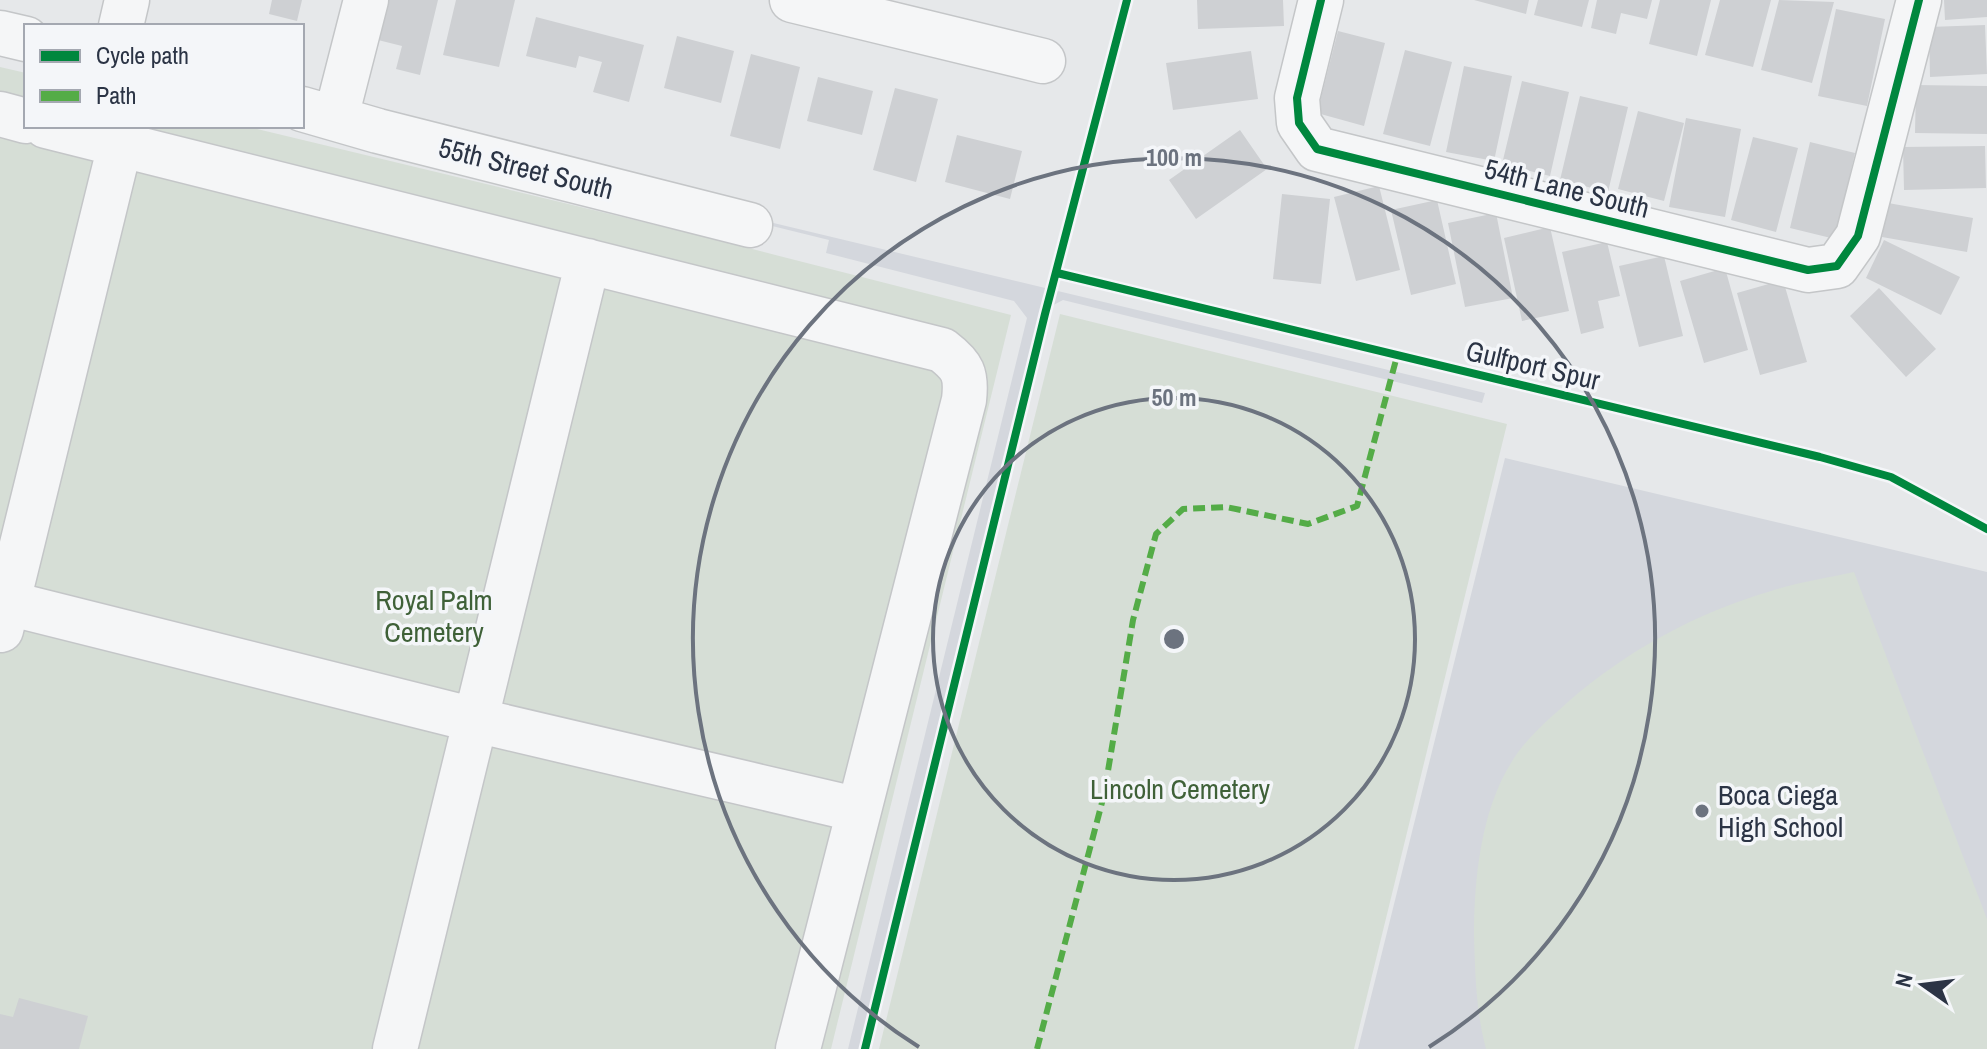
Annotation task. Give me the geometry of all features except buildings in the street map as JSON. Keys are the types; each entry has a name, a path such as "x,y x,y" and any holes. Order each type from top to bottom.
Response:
{"street":[{"path":"121,24 127,0"},
{"path":"319,113 366,0"},
{"path":"792,0 854,8 1043,61"},
{"name":"54th Lane South","path":"1321,0 1297,98 1299,123 1317,149 1808,270 1837,266 1858,236 1919,0"},
{"path":"0,33 24,39"},
{"name":"55th Street South","path":"319,113 378,131 750,225"},
{"path":"0,114 24,120"},
{"path":"54,128 942,350 955,360 966,378 964,400 798,1049"},
{"path":"120,145 2,612 859,810"},
{"path":"395,1049 588,261"}],"shaded area":[{"path":"392,132 1485,393 1482,403 1063,300 1044,310 863,1049 848,1049 1027,318 1014,301 826,253 829,240"},
{"name":"Boca Ciega High School","path":"1505,458 1987,572 1987,1049 1358,1049"}],"green space":[{"name":"Royal Palm Cemetery","path":"0,67 24,73 24,128 253,128 689,233 1011,315 831,1049 0,1049"},
{"name":"Lincoln Cemetery","path":"1060,314 1507,424 1354,1049 879,1049"},
{"name":"Boca Ciega High School","path":"1854,572 1987,919 1987,1049 1486,1049 1478,1006 1475,963 1474,913 1478,868 1493,802 1511,763 1523,746 1569,701 1615,665 1664,635 1743,600 1792,585"}],"marked path":[{"path":"1037,1049 1104,795 1133,620 1156,534 1183,509 1226,507 1308,524 1357,506 1397,356"}],"cycle path":[{"path":"865,1049 1045,314 1127,0"},
{"path":"1321,0 1297,98 1299,123 1317,149 1808,270 1837,266 1858,236 1919,0"},
{"name":"Gulfport Spur","path":"1057,273 1820,457 1891,477 1987,529"}],"place":[{"name":"Boca Ciega High School","path":"1702,811"}]}
